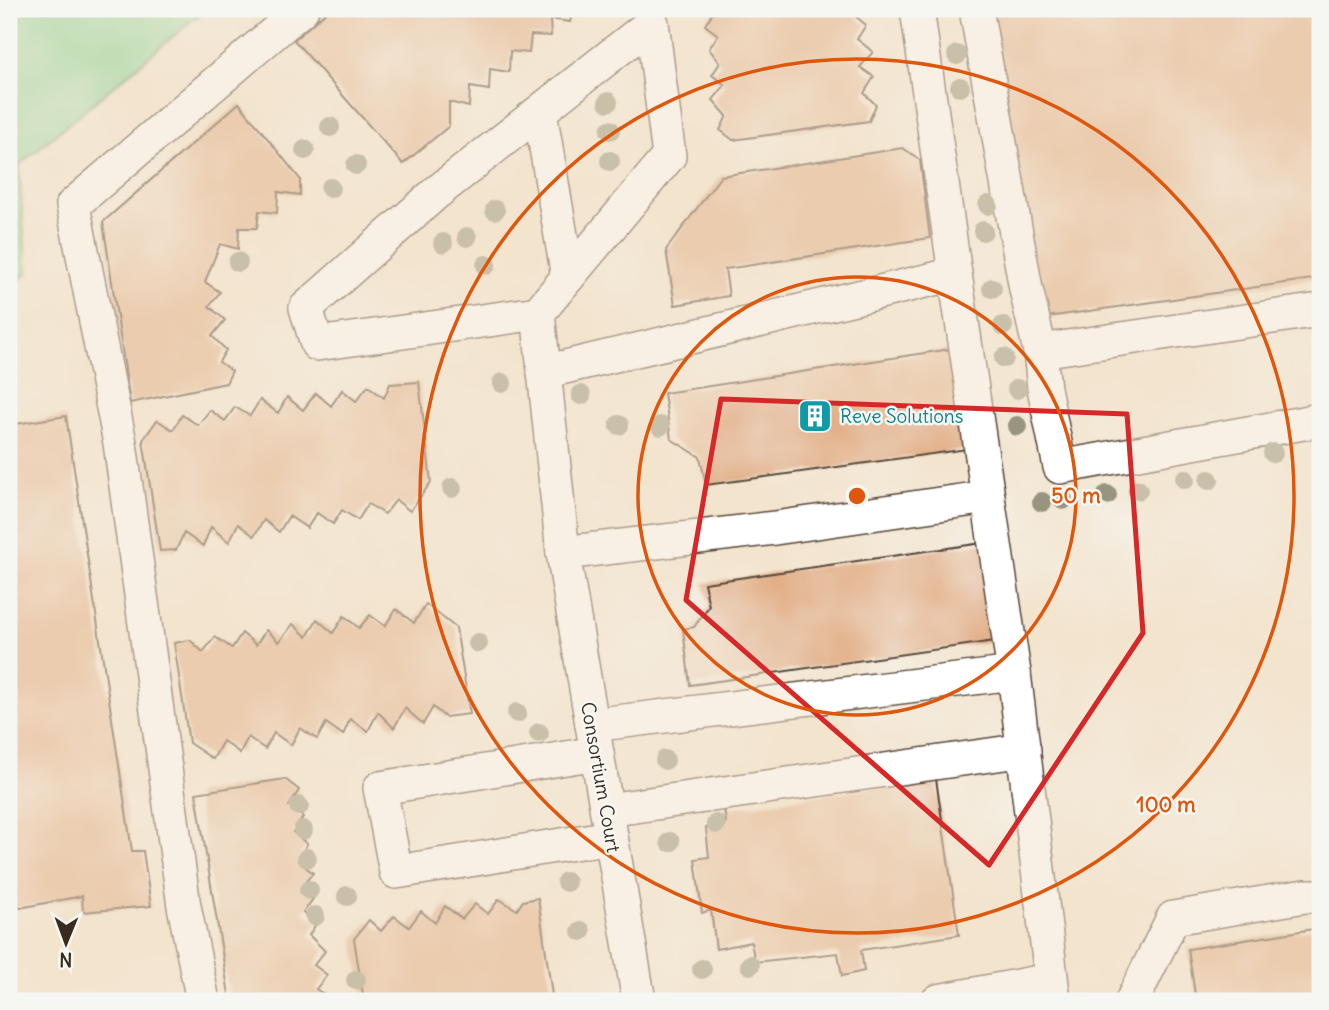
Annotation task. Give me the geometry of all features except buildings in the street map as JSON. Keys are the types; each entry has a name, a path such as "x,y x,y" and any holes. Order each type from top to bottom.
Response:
{"street":[{"path":"203,1001 184,906 120,443 73,205 302,9"},
{"path":"918,9 1014,673 1052,990 938,1001"},
{"path":"976,9 1060,467 1320,420"},
{"path":"652,23 669,156 538,313 317,344 306,307 436,193 540,112 652,23"},
{"path":"540,112 568,277"},
{"path":"544,372 955,274"},
{"path":"1040,351 1320,310"},
{"name":"Consortium Court","path":"538,313 563,553 639,1001"},
{"path":"563,553 775,528 988,497"},
{"path":"1014,673 595,739 380,789 396,872 609,824 1024,750"},
{"path":"1132,1001 1173,918 1305,895 1320,895"}],"highlighted area":[{"path":"721,399 1127,414 1143,633 989,865 686,600"}],"green space":[{"path":"9,9 206,9 19,165 27,273 9,289"}],"place":[{"name":"Reve Solutions","path":"815,416"}]}
